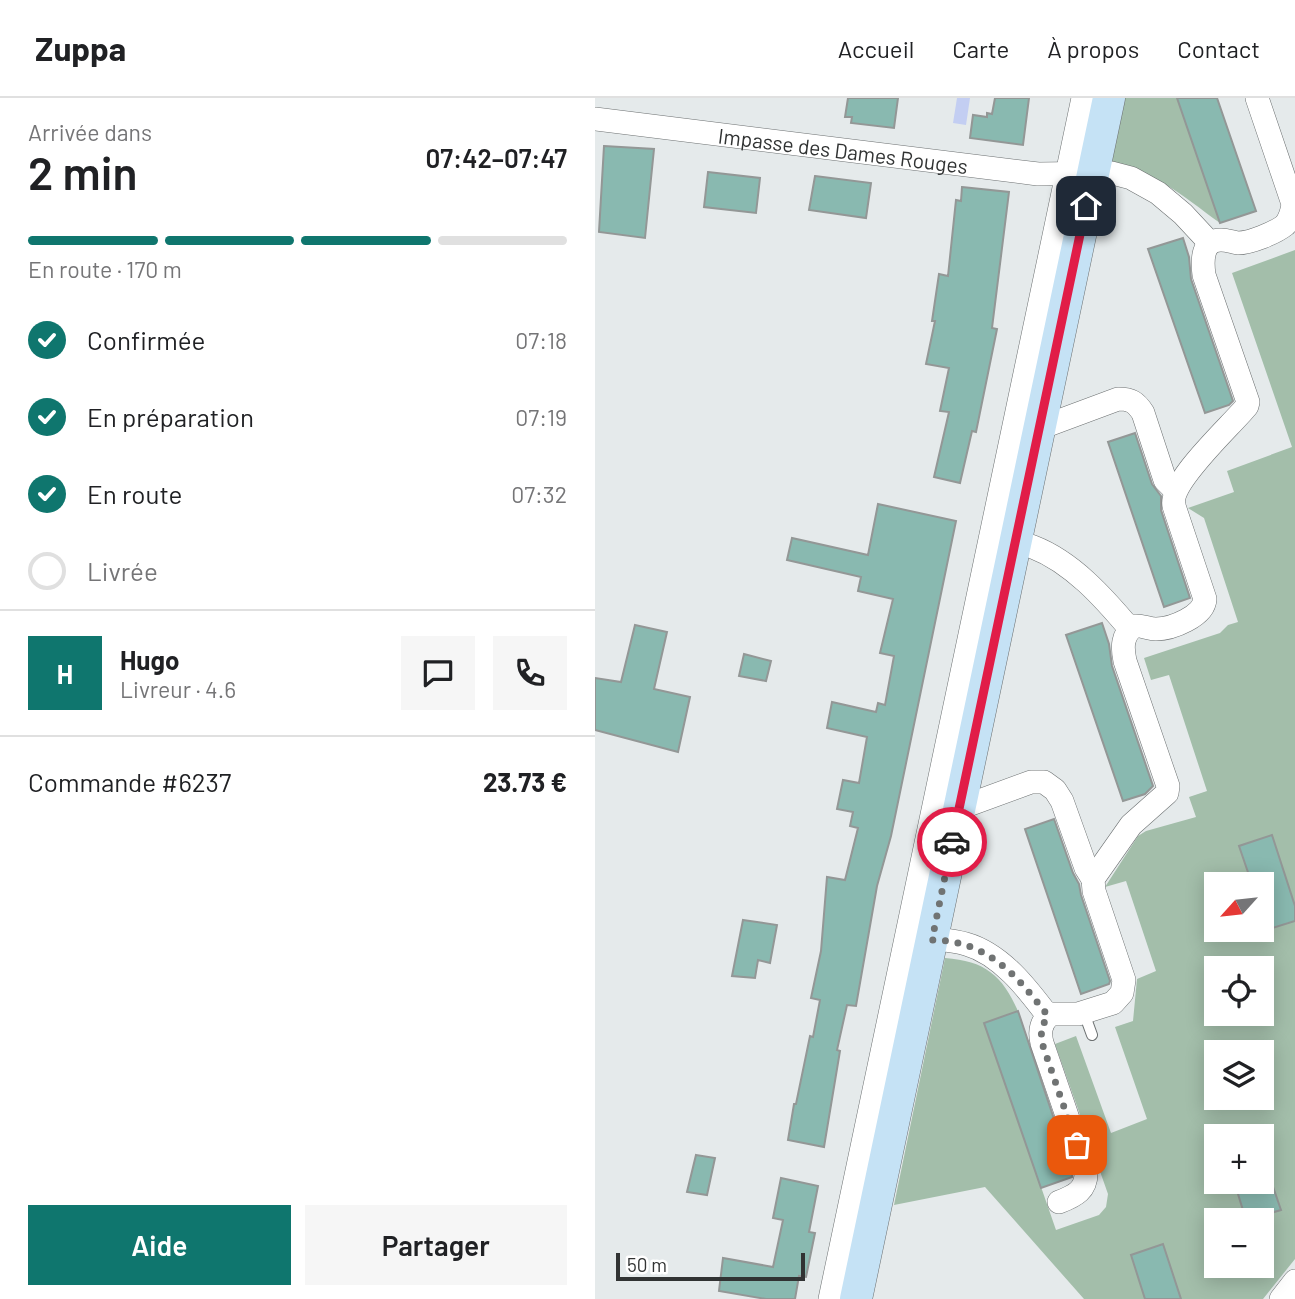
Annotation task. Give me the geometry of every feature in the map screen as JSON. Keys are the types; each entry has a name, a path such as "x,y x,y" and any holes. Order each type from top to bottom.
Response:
{"street":[{"path":"856,1299 919,937 960,808 1003,540 1040,428 1080,173 1083,98"},
{"path":"830,1299 919,937 1080,173 1109,98"},
{"path":"1093,879 1131,825 1167,793 1168,786 1125,661 1123,643 1130,629 1139,625 1160,629 1195,616 1205,605 1173,501 1175,490 1248,402 1204,275 1203,257 1210,243 1216,240 1245,242 1279,229 1286,224 1292,211 1293,204 1257,98"},
{"name":"Impasse des Dames Rouges","path":"595,119 1038,174 1112,173 1145,185 1184,214 1210,243"},
{"path":"1040,428 1118,399 1128,398 1137,404 1143,413 1165,480 1175,490"},
{"path":"1003,540 1031,546 1063,564 1103,598 1130,629"},
{"path":"960,808 1031,782 1044,782 1055,790 1062,800 1086,868 1093,879 1094,891 1124,984 1117,1000 1084,1013 1048,1016 1041,1028 1042,1043 1086,1171 1086,1179 1079,1192 1059,1202"},
{"path":"919,937 965,943 979,949 1013,975 1048,1016"},
{"path":"1281,1299 1295,1281"}],"lane":[{"path":"1084,1013 1092,1035"}],"green space":[{"path":"1119,98 1177,98 1220,223 1153,177 1106,161"},
{"path":"1295,250 1295,1259 1263,1299 1084,1299 985,1187 894,1205 945,958 971,962 991,972 1005,988 1018,1011 984,1023 1056,1230 1099,1215 1106,1207 1108,1194 1055,1044 1076,1036 1111,1133 1147,1119 1115,1027 1133,1021 1137,979 1156,971 1126,881 1105,887 1138,836 1146,831 1196,817 1189,797 1207,791 1169,675 1151,680 1144,658 1220,633 1228,625 1238,622 1204,518 1188,508 1234,492 1227,471 1292,447 1232,273"}],"water":[{"path":"957,98 970,98 966,125 953,123"}],"building":[{"path":"848,98 898,98 894,128 851,123 852,117 845,117"},
{"path":"995,98 1029,98 1023,145 970,138 973,115 987,117 987,113 992,114"},
{"path":"1177,98 1217,98 1256,211 1220,223"},
{"path":"604,146 654,149 645,238 599,232"},
{"path":"708,172 760,178 756,213 704,207"},
{"path":"815,176 871,183 866,218 809,210"},
{"path":"962,187 1009,192 992,328 997,329 976,432 972,431 960,483 934,477 949,412 940,411 949,368 926,364 935,321 932,321 939,274 948,276 956,200 961,201"},
{"path":"1183,238 1189,257 1191,279 1233,401 1229,405 1205,413 1148,249"},
{"path":"1135,433 1152,484 1161,496 1161,510 1190,598 1164,607 1108,442"},
{"path":"878,504 956,521 891,836 877,886 856,1006 847,1005 837,1050 840,1051 824,1147 788,1140 794,1104 810,1036 813,1037 820,1000 811,998 821,951 827,877 845,880 858,828 850,826 853,812 837,809 843,780 859,783 867,737 827,728 832,702 876,712 878,703 885,705 894,656 880,653 893,599 858,591 861,577 787,560 792,538 868,555"},
{"path":"1102,623 1112,666 1153,786 1145,794 1123,801 1066,635"},
{"path":"635,625 667,632 654,689 690,697 678,752 595,730 595,678 621,682"},
{"path":"744,654 771,661 766,681 739,676"},
{"path":"1054,819 1079,884 1110,981 1109,984 1081,994 1025,829"},
{"path":"1272,835 1295,906 1295,921 1274,928 1274,872 1248,872 1239,846"},
{"path":"743,920 777,925 770,963 758,960 755,978 732,976"},
{"path":"1018,1011 1072,1173 1072,1177 1041,1188 984,1023"},
{"path":"696,1155 715,1158 707,1195 687,1192"},
{"path":"781,1178 818,1186 809,1232 815,1233 806,1277 799,1276 795,1299 766,1299 719,1291 723,1258 773,1267 783,1220 773,1218"},
{"path":"1274,1190 1281,1210 1274,1212 1274,1208 1242,1208 1238,1194 1274,1194"},
{"path":"1163,1244 1181,1299 1145,1299 1131,1255"}],"way so far":[{"path":"952,842 932,940 965,943 979,949 1027,988 1048,1016 1040,1036 1077,1145"}],"route":[{"path":"952,842 1086,206"}]}
